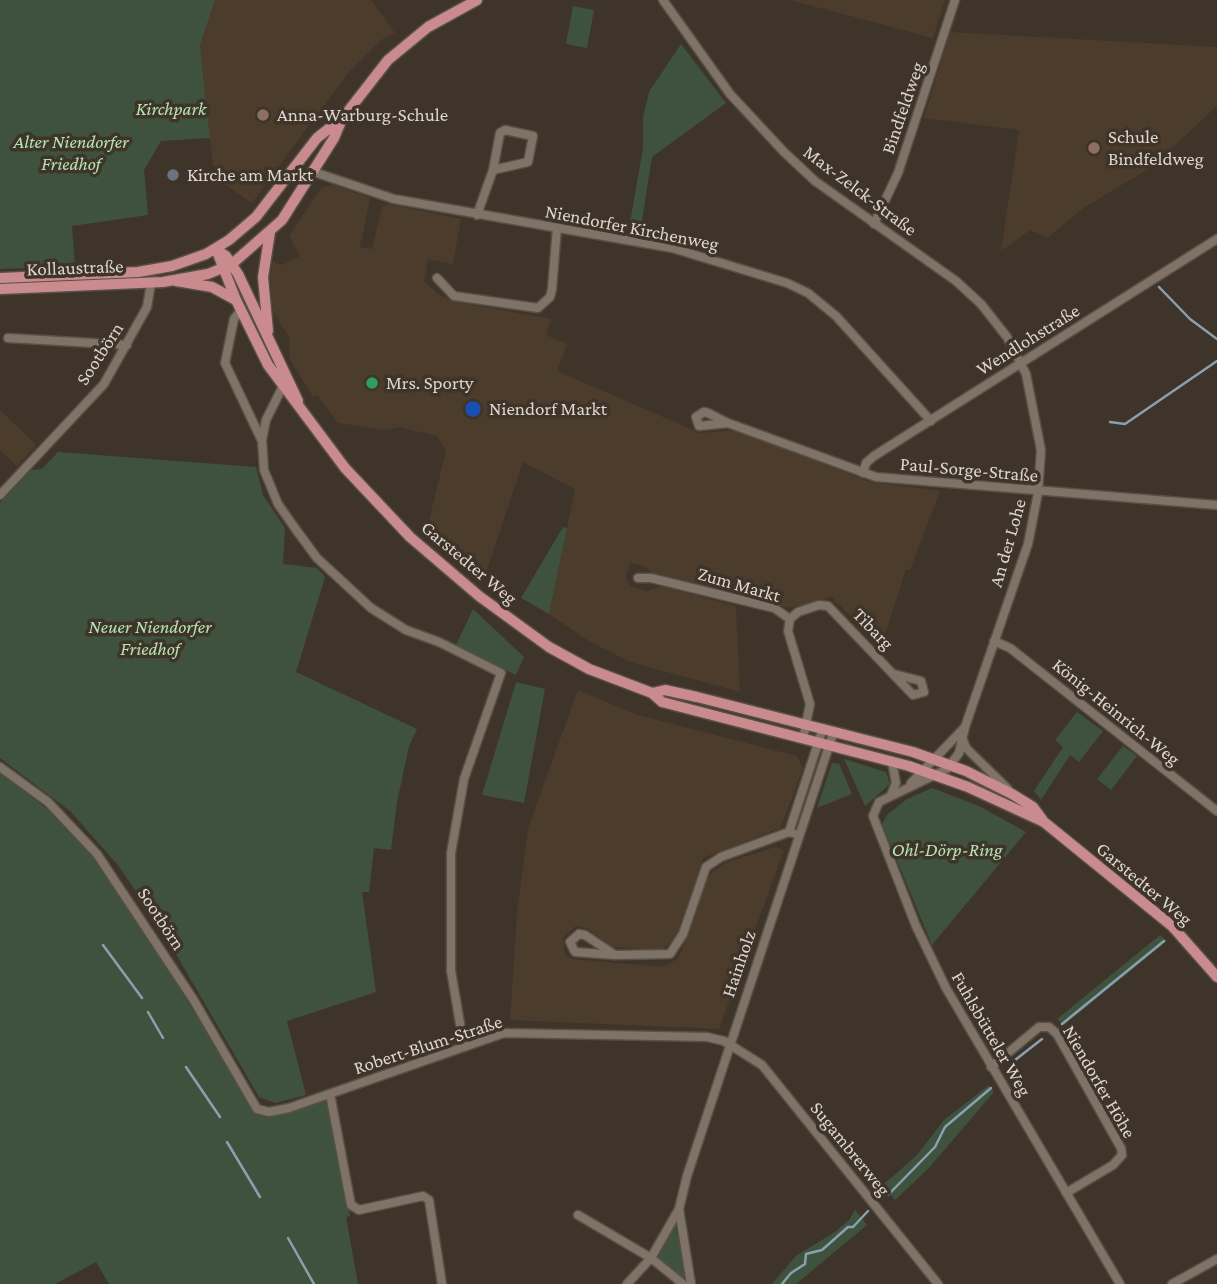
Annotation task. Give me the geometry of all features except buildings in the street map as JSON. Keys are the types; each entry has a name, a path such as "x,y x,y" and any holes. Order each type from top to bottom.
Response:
{"main road":[{"path":"175,280 227,267 270,232 282,220 314,172 342,119 388,60 428,27 465,3 477,0"},
{"name":"Kollaustraße","path":"0,278 151,270 183,263 216,249 263,210 317,138 342,119"},
{"path":"269,339 263,277 270,232"},
{"name":"Garstedter Weg","path":"216,249 269,339 302,410"},
{"name":"Garstedter Weg","path":"227,267 236,300 282,388 302,410 336,457 410,537 479,596 549,648 589,669 652,693 662,702 936,775 1044,822"},
{"path":"175,280 212,287 236,300"},
{"name":"Kollaustraße","path":"0,289 175,280"},
{"name":"Garstedter Weg","path":"652,693 665,690 807,724 935,759 1013,794 1033,807 1044,822 1171,926 1217,977"}],"street":[{"name":"Max-Zelck-Straße","path":"663,0 712,71 768,136 815,181 956,281 981,304 1007,337 1022,364"},
{"name":"Bindfeldweg","path":"874,224 898,173 955,0"},
{"path":"477,215 493,170 500,132 505,130 533,136 528,162 493,170"},
{"name":"Niendorfer Kirchenweg","path":"314,172 394,199 699,254 756,271 804,291 836,316 931,421"},
{"path":"437,278 454,296 538,308 550,297 557,228"},
{"name":"Wendlohstraße","path":"863,473 866,463 874,456 1217,239"},
{"name":"Sootbörn","path":"0,495 104,384 148,303 151,283"},
{"path":"241,310 234,319 225,363 261,440 264,470 278,504 317,558 371,608 406,631 496,669 501,676 464,779 451,853 451,971 464,1047"},
{"path":"8,338 127,345"},
{"name":"An der Lohe","path":"951,765 963,740 965,727 1028,544 1038,493 1041,467 1038,429 1022,364"},
{"path":"261,440 266,420 282,388"},
{"name":"Paul-Sorge-Straße","path":"728,423 863,473 891,479 1038,493 1217,505"},
{"name":"Zum Markt","path":"638,578 654,579 774,608 790,619 788,631 810,704 803,739"},
{"name":"Tibarg","path":"790,619 798,611 819,605 828,606 894,674"},
{"name":"König-Heinrich-Weg","path":"994,641 1010,648 1046,675 1217,811"},
{"name":"An der Lohe","path":"923,771 965,727"},
{"name":"Hainholz","path":"627,1284 651,1258 679,1209 729,1044 799,835 828,730"},
{"name":"Garstedter Weg","path":"963,740 970,753 1013,794"},
{"name":"Hainholz","path":"789,832 824,744"},
{"path":"891,795 896,783 892,762"},
{"path":"936,775 951,765"},
{"name":"Sootbörn","path":"0,767 48,802 97,854 186,987 257,1109 265,1112"},
{"name":"Fuhlsbütteler Weg","path":"907,786 923,771"},
{"name":"Fuhlsbütteler Weg","path":"936,775 907,786 875,806 874,823 938,972 1121,1284"},
{"path":"615,955 584,935 573,936 570,942 575,952 615,955 670,954 683,934 706,867 721,857 789,832 799,835"},
{"name":"Niendorfer Höhe","path":"992,1067 1039,1027 1049,1027 1057,1034 1121,1148 1122,1155 1113,1166 1066,1193"},
{"name":"Robert-Blum-Straße","path":"265,1112 330,1094 504,1033 708,1037 729,1044"},
{"name":"Sugambrerweg","path":"729,1044 762,1065 938,1284"},
{"path":"330,1094 351,1205 359,1210 423,1196 429,1199 442,1284"},
{"name":"Hainholz","path":"679,1209 691,1284"},
{"path":"578,1215 651,1258 683,1284"},
{"path":"1172,1284 1217,1259"}],"shaded area":[{"name":"Anna-Warburg-Schule","path":"215,0 371,0 395,33 381,40 348,73 252,203 217,179 216,166 213,166 200,45"},
{"path":"790,0 945,0 933,38"},
{"name":"Schule Bindfeldweg","path":"950,32 1217,47 1217,106 1153,166 1085,207 1047,238 1030,230 1001,251 1019,130 924,118"},
{"path":"334,185 370,198 360,247 372,249 382,207 389,204 461,219 453,264 428,259 424,281 438,294 453,301 551,319 546,335 567,344 557,371 700,433 736,430 870,482 940,491 910,570 906,569 881,647 832,597 789,608 652,573 644,566 630,563 626,577 630,586 646,591 663,586 736,606 740,692 630,662 589,641 549,614 575,489 523,462 486,573 428,525 446,450 437,436 399,427 384,430 338,423 317,395 313,397 290,360 289,337 273,312 270,277 273,261 282,265 300,256 289,236 322,187"},
{"path":"0,410 36,445 17,466 0,450"},
{"path":"578,690 638,715 797,756 803,769 780,828 703,858 676,937 662,950 612,947 587,928 576,926 563,938 565,955 572,959 664,967 678,958 682,950 707,877 725,863 775,847 784,850 719,1029 510,1020 517,914 528,828"}],"green space":[{"path":"0,0 215,0 200,45 210,138 161,141 144,170 148,215 72,226 75,266 0,269"},
{"path":"573,6 594,10 587,48 566,44"},
{"path":"681,44 726,103 652,157 640,233 625,231 631,217 643,148 643,118 649,92"},
{"name":"Neuer Niendorfer Friedhof","path":"58,452 256,467 263,495 285,528 283,564 317,568 325,577 296,672 417,729 409,746 397,802 391,850 374,848 369,892 362,892 376,992 287,1021 306,1095 275,1103 259,1097 159,925 117,864 70,811 0,758 0,503 31,470 42,469"},
{"path":"563,527 567,528 549,614 521,598"},
{"path":"473,609 524,657 516,675 456,645"},
{"path":"516,682 545,689 524,803 482,795"},
{"name":"Ohl-Dörp-Ring","path":"1077,712 1103,731 1079,762 1070,755 1041,800 1034,791 1063,747 1055,740"},
{"path":"1123,746 1137,756 1111,790 1097,779"},
{"path":"844,759 886,772 890,784 865,806"},
{"path":"832,763 839,764 852,794 817,808"},
{"path":"0,772 48,810 94,858 146,932 254,1111 274,1116 328,1098 350,1216 346,1217 358,1284 109,1284 96,1262 55,1284 0,1284"},
{"name":"Ohl-Dörp-Ring","path":"932,788 979,806 1026,832 932,945 882,824 887,815 907,799"},
{"path":"1160,935 1167,941 1064,1025 1057,1019"},
{"path":"989,1085 994,1092 928,1169 895,1200 883,1185 917,1155 944,1120"},
{"path":"855,1210 867,1225 796,1284 772,1284 796,1256 835,1232 849,1220"},
{"path":"675,1224 686,1275 683,1280 657,1257"}],"waterway":[{"path":"1159,287 1190,319 1217,339"},
{"path":"1110,422 1125,424 1217,361"},
{"path":"1062,1024 1164,941"},
{"path":"103,945 142,998"},
{"path":"148,1012 163,1038"},
{"path":"1010,1064 1042,1039"},
{"path":"186,1067 220,1117"},
{"path":"888,1195 935,1147 945,1127 991,1088"},
{"path":"227,1142 260,1197"},
{"path":"782,1284 791,1273 805,1264 806,1254 822,1250 848,1227 853,1227 868,1211"},
{"path":"288,1238 314,1284"}],"place":[{"name":"Anna-Warburg-Schule","path":"263,115"},
{"name":"Schule Bindfeldweg","path":"1094,148"},
{"name":"Kirche am Markt","path":"173,175"},
{"name":"Mrs. Sporty","path":"372,383"},
{"name":"Niendorf Markt","path":"473,409"}],"park label":[{"name":"Kirchpark","path":"171,109"},
{"name":"Alter Niendorfer Friedhof","path":"71,153"}]}
